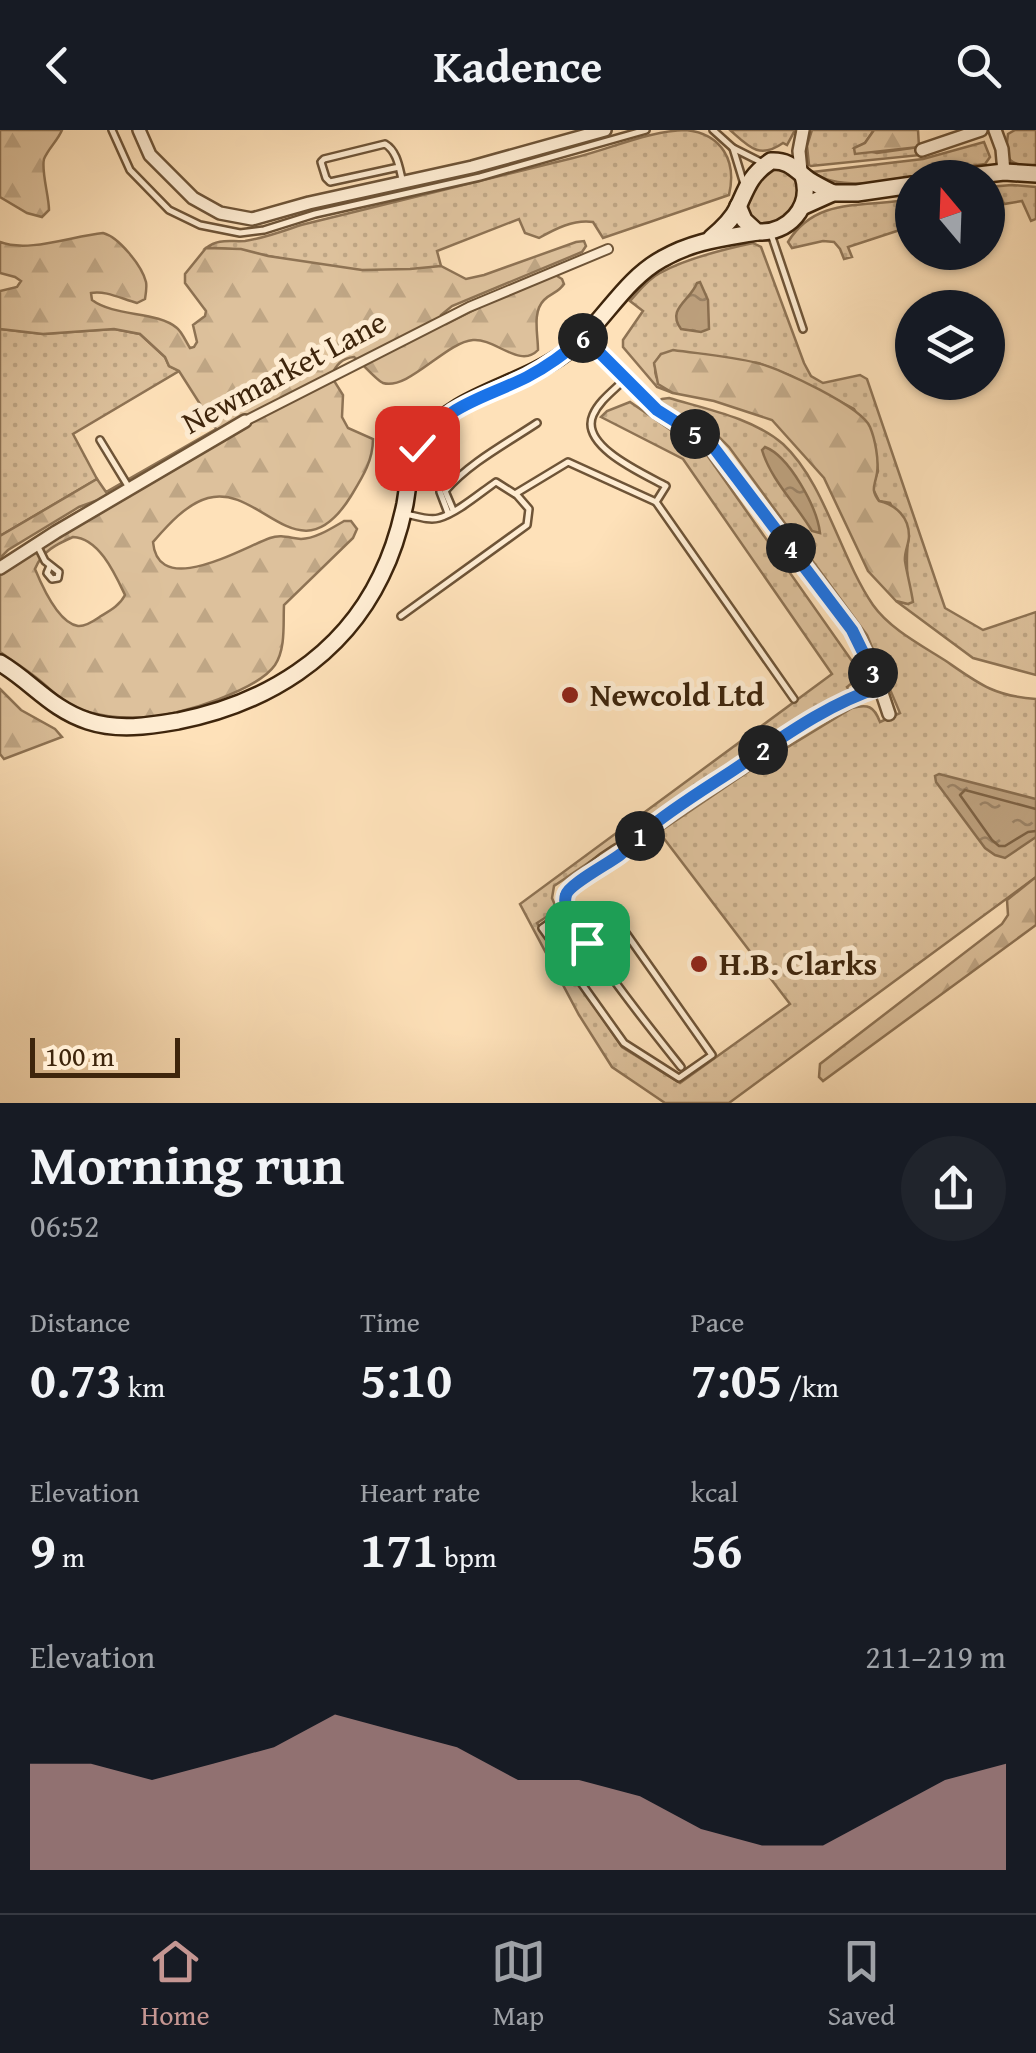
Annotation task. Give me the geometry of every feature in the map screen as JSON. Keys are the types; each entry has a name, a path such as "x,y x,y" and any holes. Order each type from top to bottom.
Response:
{"main road":[{"path":"712,238 729,222 755,172 770,162 788,162 833,193"},
{"path":"1005,172 1036,174"},
{"path":"802,174 807,192 804,206"},
{"path":"0,663 48,701 72,714 101,724 130,727 199,716 282,683 336,642 370,598 387,562 413,458 436,424 468,402 544,368 584,337 640,274 665,257 712,238 787,224 804,206 833,193 895,188"},
{"path":"738,206 744,220 764,231"}],"street":[{"path":"139,130 150,155 193,198 220,214 240,218 260,218 309,203 472,167 604,130"},
{"path":"922,150 980,130"},
{"path":"995,130 1003,160"},
{"path":"770,162 802,136"},
{"path":"802,136 802,174"},
{"name":"Newmarket Lane","path":"0,568 245,421 469,307 608,249"},
{"path":"584,337 657,410 711,444 852,630 889,714"}],"lane":[{"path":"112,130 127,164 169,210 200,225 240,233 480,177 646,130"},
{"path":"713,130 734,148 770,162"},
{"path":"399,167 330,182 321,162 324,158 385,144 392,149 399,167 404,182"},
{"path":"734,148 745,187"},
{"path":"764,231 803,329"},
{"path":"626,378 598,406 590,420 592,432 600,446 666,486 656,502"},
{"path":"451,511 445,491 461,475 538,423"},
{"path":"100,440 129,489"},
{"path":"515,494 568,462 656,502 794,699"},
{"path":"401,616 527,525 529,508 496,482 439,518 402,513"},
{"path":"36,545 50,566"},
{"path":"681,1067 587,943 571,918 565,896 581,879 620,855 641,834 813,716 880,687"},
{"path":"559,916 571,918 582,918 594,934 616,919 712,1055 679,1078 624,1043 542,928 559,916"}],"green space":[{"path":"0,130 62,130 44,159 49,210 42,217 0,197"},
{"path":"686,130 709,137 724,151 731,171 729,195 603,238 593,222 586,221 539,238 525,233 519,219 437,251 441,266 398,271 332,267 206,248 220,242 260,238 643,137"},
{"path":"730,130 795,130 787,145 760,151"},
{"path":"812,130 874,130 865,143 855,148 877,153 919,147 921,155 811,166 807,146"},
{"path":"874,130 918,130 919,147 855,154 854,148 865,143"},
{"path":"1036,130 1036,166 1010,160 1008,134"},
{"path":"984,142 990,157 915,160"},
{"path":"895,162 895,180 871,183 829,180 813,172"},
{"path":"777,168 784,168 802,182 799,191 782,218 756,223 750,215 749,199 756,185"},
{"path":"1005,186 1036,187 1036,219 1031,221 1022,201 1005,204"},
{"path":"895,201 895,232 848,247 852,257 844,259 834,242 792,248 788,242 799,227 813,217 843,207"},
{"path":"103,233 123,246 140,268 146,286 145,299 137,303 91,293 92,300 169,323 179,330 190,348 197,342 193,325 206,311 185,283 185,274 206,248 241,249 362,270 441,266 466,279 576,242 584,241 586,246 582,252 452,306 441,315 446,324 552,273 564,284 540,305 538,350 531,355 515,355 473,340 393,384 380,382 354,357 337,365 331,376 343,395 342,417 348,428 373,439 363,476 332,520 314,530 297,530 245,503 227,497 208,498 185,510 164,529 153,542 158,559 169,567 185,568 222,559 274,537 306,539 344,521 351,521 357,529 353,538 284,605 281,651 266,674 236,692 198,706 133,718 75,707 0,652 0,565 98,507 95,501 79,507 0,558 0,536 97,479 106,492 216,429 179,371 169,366 165,357 140,334 114,329 43,334 0,329 0,291 17,287 21,281 0,273 0,242 37,245","holes":["73,537 82,539 105,558 125,595 112,609 78,626 57,611 35,569 56,545"]},
{"path":"753,243 761,247 811,376 823,383 860,375 867,379 945,608 983,630 1036,612 1036,675 973,658 896,601 908,604 909,536 890,503 879,501 872,487 878,471 875,447 854,409 758,363 661,354 656,376 673,393 657,387 623,347 623,340 643,311 630,301 652,278 693,259"},
{"path":"0,329 43,334 114,329 140,334 165,357 169,366 179,371 73,434 97,479 0,536"},
{"path":"673,350 768,366 819,389 864,419 876,449 875,493 879,501 891,505 907,523 905,561 913,602 896,601 868,571 824,478 772,420 714,401 673,393 658,384 654,363 661,354"},
{"path":"669,398 744,421 783,444 810,479 861,586 880,614 906,636 978,682 998,692 1036,699 1036,877 729,1103 665,1103 612,1067 579,1015 520,904 832,674 683,459 601,417 607,411 630,402 707,455 859,671 857,679 847,687 850,692 822,705 554,886 552,898 557,910 537,923 622,1047 680,1083 790,1004 659,832 852,708 870,708 880,722 900,713 867,635 729,447 715,433 657,402"},
{"path":"0,689 21,710 62,737 4,759 0,754"},
{"path":"1036,877 1036,925 823,1081 819,1077 820,1064 1002,924 1008,915 1007,900"}],"water":[{"path":"700,282 708,300 709,329 681,329 678,310"},
{"path":"765,447 783,461 800,484 814,510 820,533 812,531 778,482 766,461 762,450"},
{"path":"935,776 1036,799 1036,837 1005,858 995,855 985,848 936,782"}],"place":[{"name":"Newcold Ltd","path":"570,695"},
{"name":"H.B. Clarks","path":"699,964"}],"route":[{"path":"417,448 445,415 528,376 562,356 584,337 657,410 711,444 852,630 880,687 813,716 641,834 620,855 568,890 565,896 571,918 587,943"}]}
